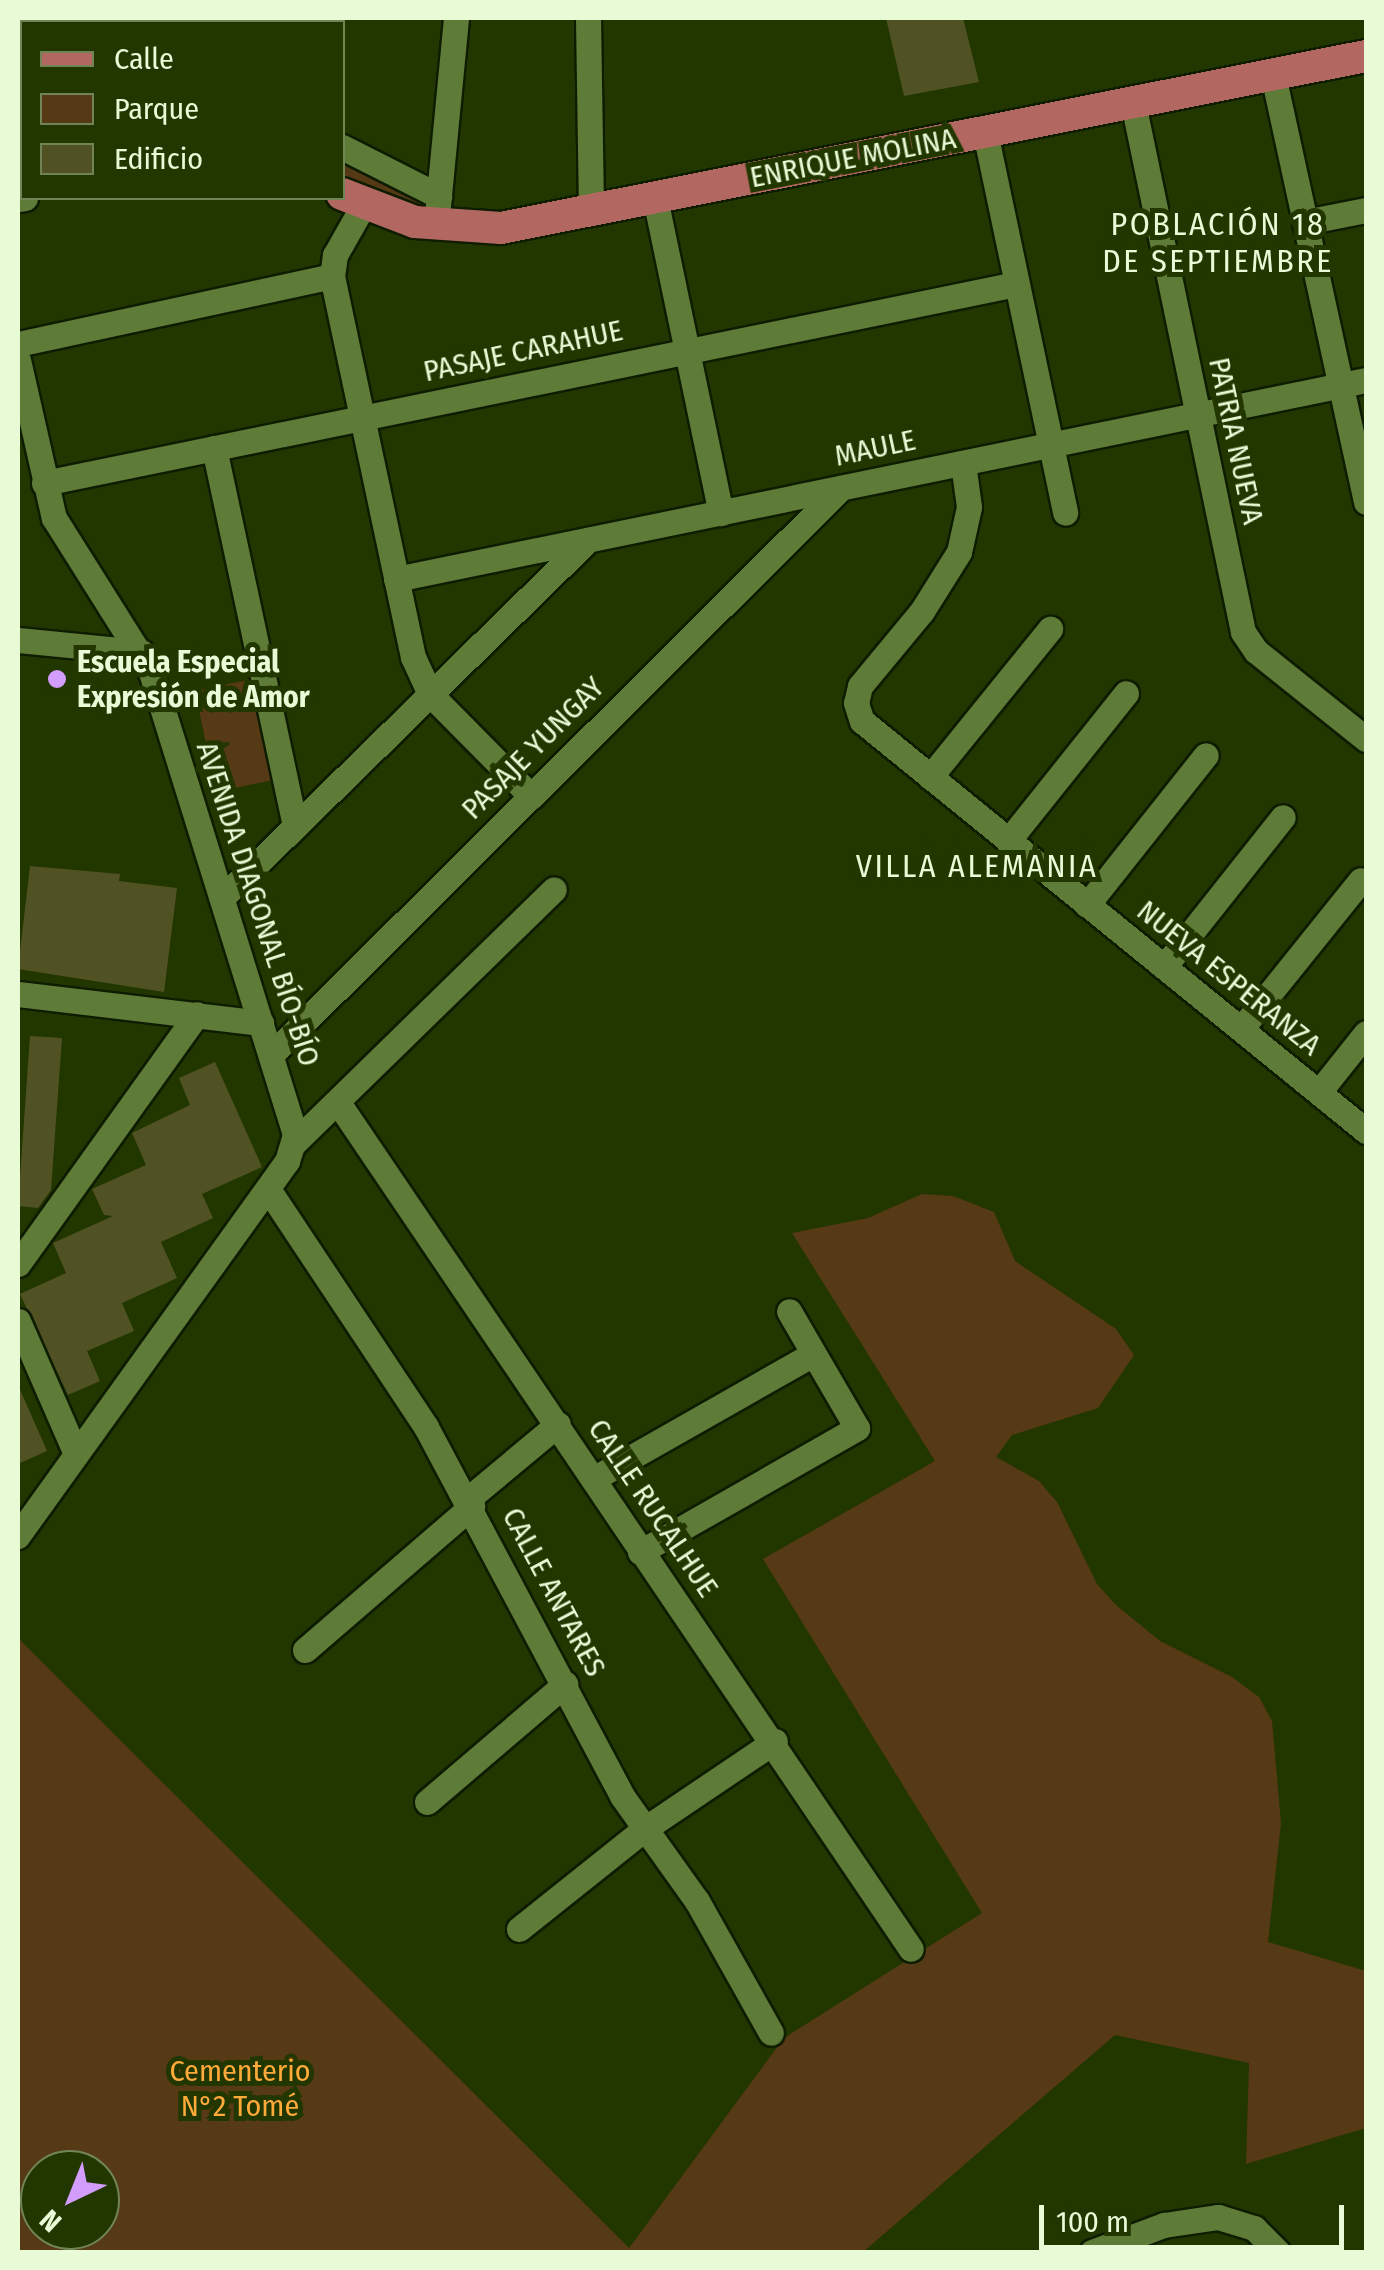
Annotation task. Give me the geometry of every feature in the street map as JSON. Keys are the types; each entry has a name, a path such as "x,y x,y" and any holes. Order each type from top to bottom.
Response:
{"main road":[{"name":"ENRIQUE MOLINA","path":"353,199 437,211 501,228 1366,56"}],"street":[{"path":"437,211 456,18"},
{"path":"588,18 591,210"},
{"path":"1273,74 1366,502"},
{"name":"PATRIA NUEVA","path":"1132,102 1246,638 1366,739"},
{"path":"984,132 1065,513"},
{"name":"ENRIQUE MOLINA","path":"345,149 437,211"},
{"path":"655,198 721,512"},
{"path":"353,199 332,276 413,657 430,694 531,796"},
{"path":"1305,222 1366,210"},
{"path":"18,344 332,276"},
{"name":"PASAJE CARAHUE","path":"44,483 1016,284"},
{"name":"AVENIDA DIAGONAL BÍO-BÍO","path":"18,360 44,483 71,553 141,652 272,1055 294,1143"},
{"name":"MAULE","path":"396,579 1366,380"},
{"path":"214,448 296,826"},
{"name":"NUEVA ESPERANZA","path":"963,463 969,507 959,552 931,600 860,686 856,703 862,721 1366,1130"},
{"name":"PASAJE YUNGAY","path":"272,1055 840,488"},
{"path":"222,898 588,540"},
{"path":"930,777 1050,629"},
{"path":"18,640 141,652"},
{"path":"1008,841 1126,692"},
{"path":"1087,905 1206,755"},
{"path":"1164,967 1283,817"},
{"path":"1242,1030 1361,880"},
{"path":"18,1536 268,1188 294,1143 339,1104 554,889"},
{"path":"18,994 261,1023"},
{"path":"18,1264 197,1014"},
{"path":"1319,1092 1366,1033"},
{"name":"CALLE RUCALHUE","path":"339,1104 911,1949"},
{"name":"CALLE ANTARES","path":"268,1188 320,1258 470,1502 643,1830 697,1902 771,2033"},
{"path":"640,1552 857,1428 789,1311"},
{"path":"18,1320 76,1454"},
{"path":"593,1479 813,1354"},
{"path":"306,1650 558,1424"},
{"path":"427,1802 565,1684"},
{"path":"519,1930 643,1830 774,1742"},
{"path":"1092,2252 1164,2225 1218,2217 1254,2228 1278,2252"}],"green space":[{"path":"18,69 20,130 18,188"},
{"path":"345,154 425,194 419,211 345,181"},
{"path":"252,679 273,780 216,792 195,691"},
{"name":"Cementerio N°2 Tomé","path":"922,1194 953,1196 994,1212 1015,1261 1116,1329 1134,1355 1098,1408 1012,1435 996,1457 1039,1481 1057,1502 1097,1584 1116,1605 1160,1641 1232,1677 1259,1697 1272,1721 1281,1823 1268,1942 1366,1971 1366,2128 1246,2164 1249,2063 1115,2035 863,2252 18,2252 18,1638 629,2248 784,2038 982,1913 763,1559 935,1461 792,1233 868,1218"}],"building":[{"path":"886,18 963,18 979,82 904,96"},
{"path":"30,866 120,874 119,881 177,888 164,992 18,969"},
{"path":"30,1036 62,1038 51,1190 38,1208 18,1206"},
{"path":"215,1062 262,1167 202,1194 213,1218 161,1242 177,1278 122,1303 134,1331 87,1351 100,1381 68,1395 20,1294 66,1273 53,1243 113,1216 104,1215 92,1189 146,1165 132,1133 190,1105 179,1078"},
{"path":"18,1385 47,1451 18,1464"}],"place":[{"name":"Escuela Especial Expresión de Amor","path":"57,679"}],"district":[{"name":"POBLACIÓN 18 DE SEPTIEMBRE","path":"1218,244"},
{"name":"VILLA ALEMANIA","path":"977,866"}]}
